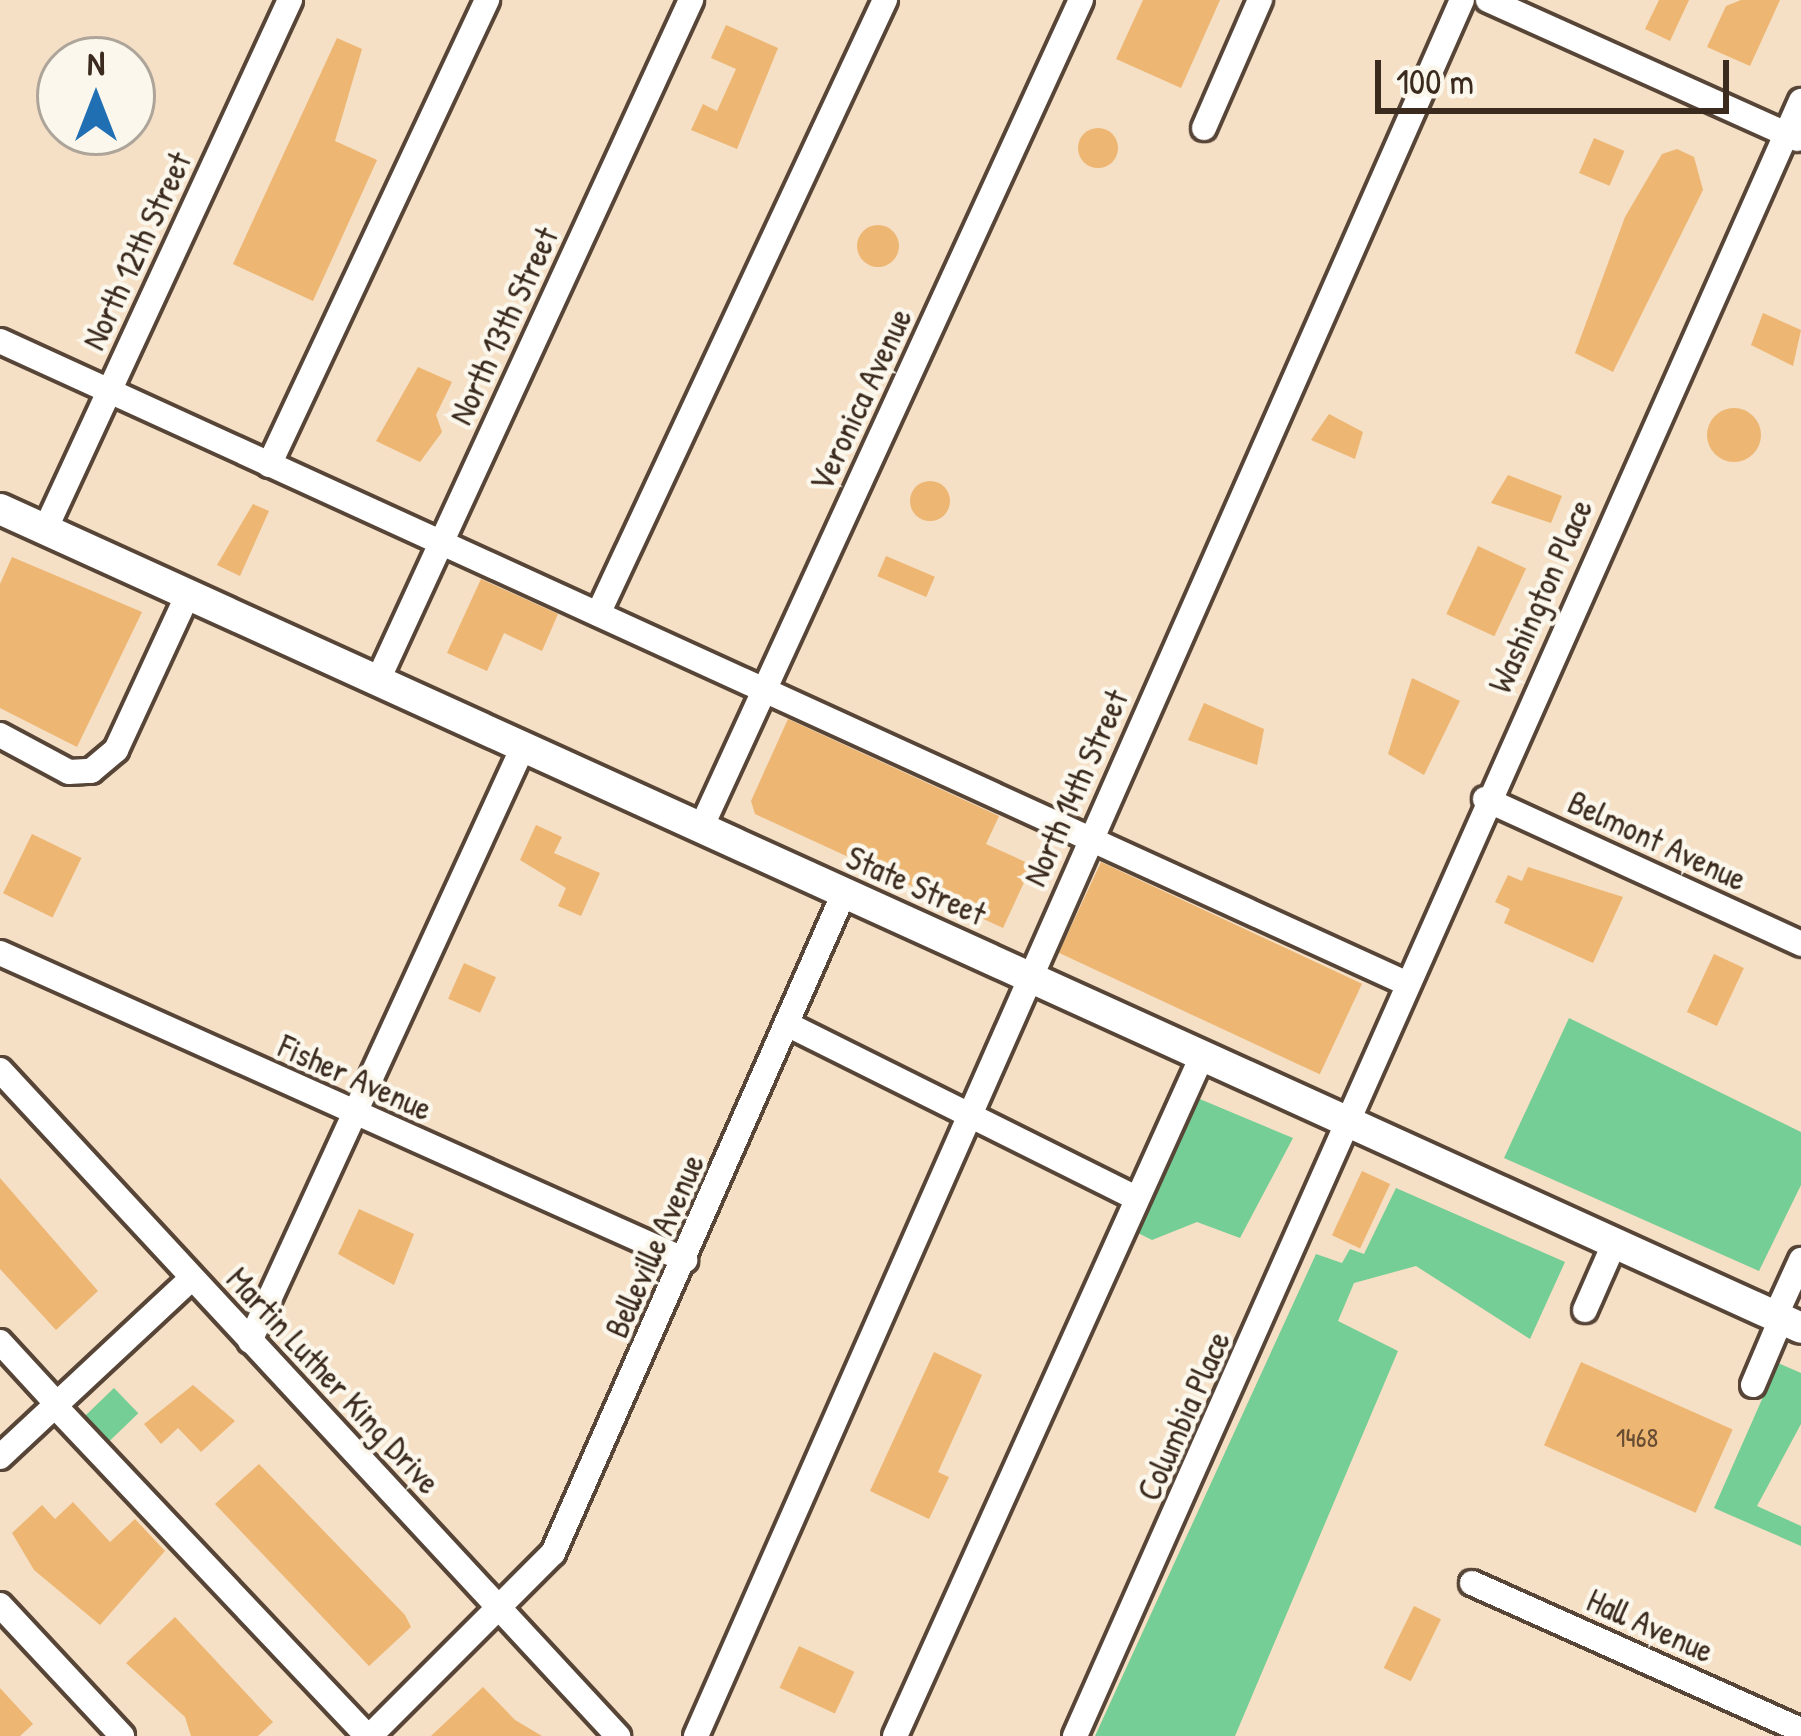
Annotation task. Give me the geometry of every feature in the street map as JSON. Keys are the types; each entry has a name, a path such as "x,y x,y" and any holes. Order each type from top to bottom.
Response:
{"main road":[{"name":"State Street","path":"0,509 1786,1322"}],"street":[{"name":"North 12th Street","path":"45,530 290,0"},
{"path":"268,464 487,0"},
{"name":"North 13th Street","path":"378,680 691,0"},
{"path":"598,614 885,0"},
{"path":"1204,128 1260,0"},
{"name":"North 14th Street","path":"696,1736 1462,0"},
{"path":"1488,0 1794,137"},
{"name":"Veronica Avenue","path":"701,828 1072,3"},
{"name":"Washington Place","path":"1349,1122 1402,982 1794,137 1801,101"},
{"path":"0,341 1402,982"},
{"path":"0,735 69,772 91,770 116,751 188,592"},
{"path":"250,1340 524,747"},
{"name":"Belmont Avenue","path":"1485,799 1801,944"},
{"name":"Belleville Avenue","path":"504,1613 553,1553 844,893"},
{"name":"Fisher Avenue","path":"0,953 685,1260"},
{"path":"789,1025 1136,1198"},
{"path":"895,1736 1202,1056"},
{"name":"Martin Luther King Drive","path":"0,1070 618,1736"},
{"name":"Columbia Place","path":"1075,1736 1349,1122"},
{"path":"1585,1310 1614,1244"},
{"path":"1753,1385 1786,1322 1801,1260"},
{"path":"0,1457 192,1278"},
{"path":"0,1342 368,1736 504,1613"},
{"name":"Hall Avenue","path":"1472,1583 1801,1730"},
{"path":"0,1605 122,1736"}],"green space":[{"path":"1569,1018 1801,1132 1801,1185 1759,1271 1504,1158"},
{"path":"1195,1097 1293,1138 1240,1238 1197,1222 1152,1240 1132,1230"},
{"path":"1396,1188 1565,1262 1530,1339 1416,1266 1354,1283 1338,1321 1398,1351 1235,1736 1095,1736 1316,1254 1342,1263 1350,1249 1364,1254"},
{"path":"1778,1363 1801,1373 1801,1424 1757,1506 1801,1526 1801,1546 1714,1508"},
{"path":"114,1388 138,1413 106,1444 82,1419"}],"building":[{"path":"1143,0 1220,0 1181,88 1116,59"},
{"path":"1659,0 1689,0 1670,41 1645,29"},
{"path":"1741,0 1780,0 1750,66 1707,47 1726,6"},
{"path":"726,25 778,48 737,149 691,130 703,104 717,111 736,69 711,58"},
{"path":"337,38 362,49 335,141 377,160 313,301 233,264"},
{"path":"1098,128 1112,134 1118,148 1112,162 1098,168 1084,162 1078,148 1084,134"},
{"path":"1594,138 1624,151 1610,186 1579,173"},
{"path":"1677,149 1694,157 1703,190 1613,372 1575,353 1625,217 1662,154"},
{"path":"878,225 893,231 899,246 893,261 878,267 863,261 857,246 863,231"},
{"path":"1763,313 1801,330 1793,366 1751,345"},
{"path":"418,367 452,382 436,415 442,432 420,462 376,441"},
{"path":"1734,408 1753,416 1761,435 1753,454 1734,462 1715,454 1707,435 1715,416"},
{"path":"1329,414 1363,432 1355,459 1311,440"},
{"path":"1508,475 1562,496 1551,523 1491,503"},
{"path":"930,481 944,487 950,501 944,515 930,521 916,515 910,501 916,487"},
{"path":"253,504 269,511 240,576 217,565"},
{"path":"1478,546 1526,568 1494,636 1446,614"},
{"path":"886,556 935,577 926,597 877,576"},
{"path":"12,557 142,612 77,747 0,708 0,584"},
{"path":"481,579 558,614 542,651 504,633 487,671 447,653"},
{"path":"1412,678 1460,701 1424,775 1388,754"},
{"path":"1204,703 1264,729 1257,765 1188,740"},
{"path":"788,719 999,816 986,844 1032,865 1003,928 755,814 751,801"},
{"path":"536,825 562,837 554,853 600,873 581,916 558,906 566,888 520,860"},
{"path":"32,834 81,858 53,917 3,893"},
{"path":"1101,862 1362,984 1320,1074 1059,953"},
{"path":"1528,867 1623,897 1593,963 1504,923 1510,909 1495,902 1508,875 1522,881"},
{"path":"1714,954 1744,968 1717,1026 1687,1012"},
{"path":"464,963 496,977 480,1013 448,999"},
{"path":"1362,1171 1390,1184 1360,1248 1332,1235"},
{"path":"0,1178 98,1291 56,1330 0,1269"},
{"path":"359,1209 414,1234 394,1285 338,1254"},
{"path":"934,1352 982,1375 938,1472 949,1477 929,1519 870,1491"},
{"path":"1581,1362 1733,1430 1696,1513 1544,1445"},
{"path":"193,1385 235,1421 201,1452 178,1428 161,1444 144,1424"},
{"path":"259,1464 405,1615 411,1627 369,1666 215,1504"},
{"path":"73,1502 110,1542 135,1519 165,1551 100,1625 34,1570 12,1533 42,1505 55,1519"},
{"path":"1414,1606 1441,1619 1411,1681 1384,1668"},
{"path":"175,1617 273,1722 258,1736 191,1736 185,1717 126,1663"},
{"path":"799,1646 854,1672 835,1713 780,1688"},
{"path":"483,1687 515,1720 542,1736 431,1736"},
{"path":"0,1688 33,1724 20,1736 0,1736"}]}
